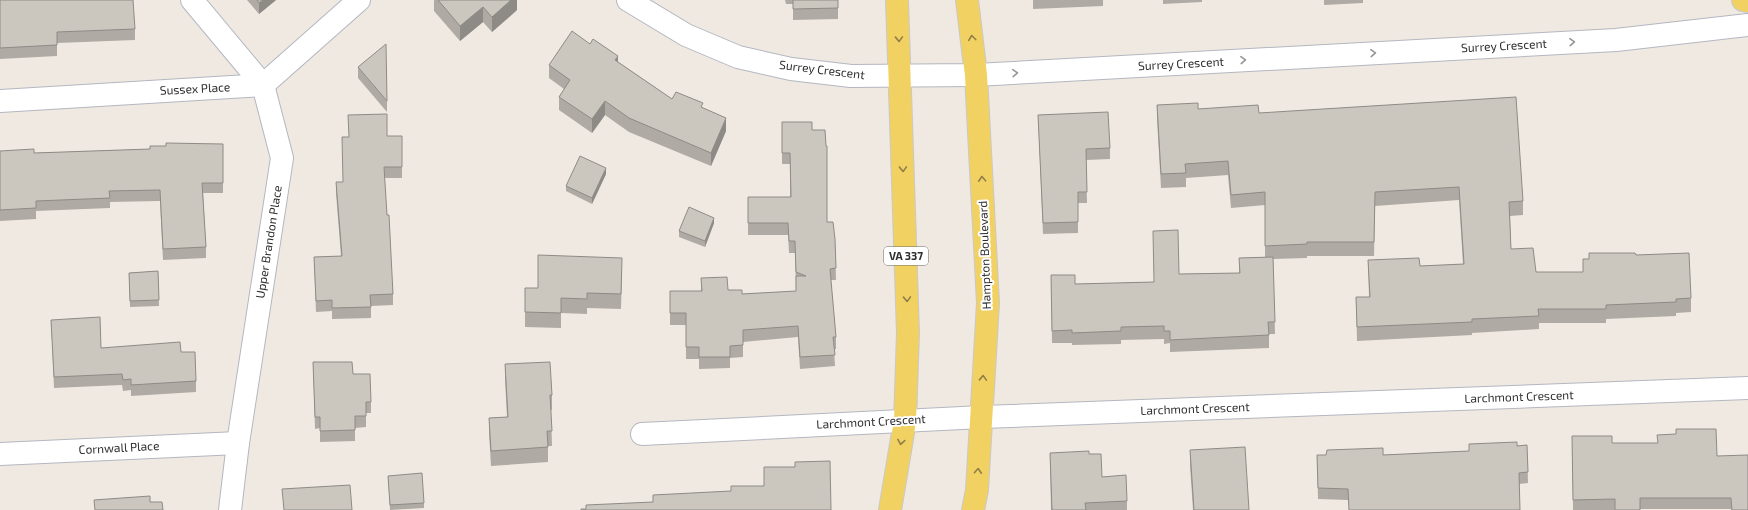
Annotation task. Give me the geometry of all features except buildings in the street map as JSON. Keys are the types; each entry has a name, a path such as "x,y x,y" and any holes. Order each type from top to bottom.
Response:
{"main road":[{"name":"VA 337","path":"890,510 905,421 908,334 897,0"},
{"name":"Hampton Boulevard","path":"967,0 976,75 988,303 977,490 973,510"},
{"path":"1743,0 1748,1"}],"street":[{"name":"Upper Brandon Place","path":"192,0 263,85 282,158 238,443 230,510"},
{"path":"263,85 359,0"},
{"name":"Surrey Crescent","path":"628,0 686,35 738,57 791,69 851,76 976,75 1616,40 1748,25"},
{"name":"Sussex Place","path":"0,100 263,85"},
{"name":"Larchmont Crescent","path":"642,434 982,417 1748,388"},
{"name":"Cornwall Place","path":"0,454 238,443"}]}
